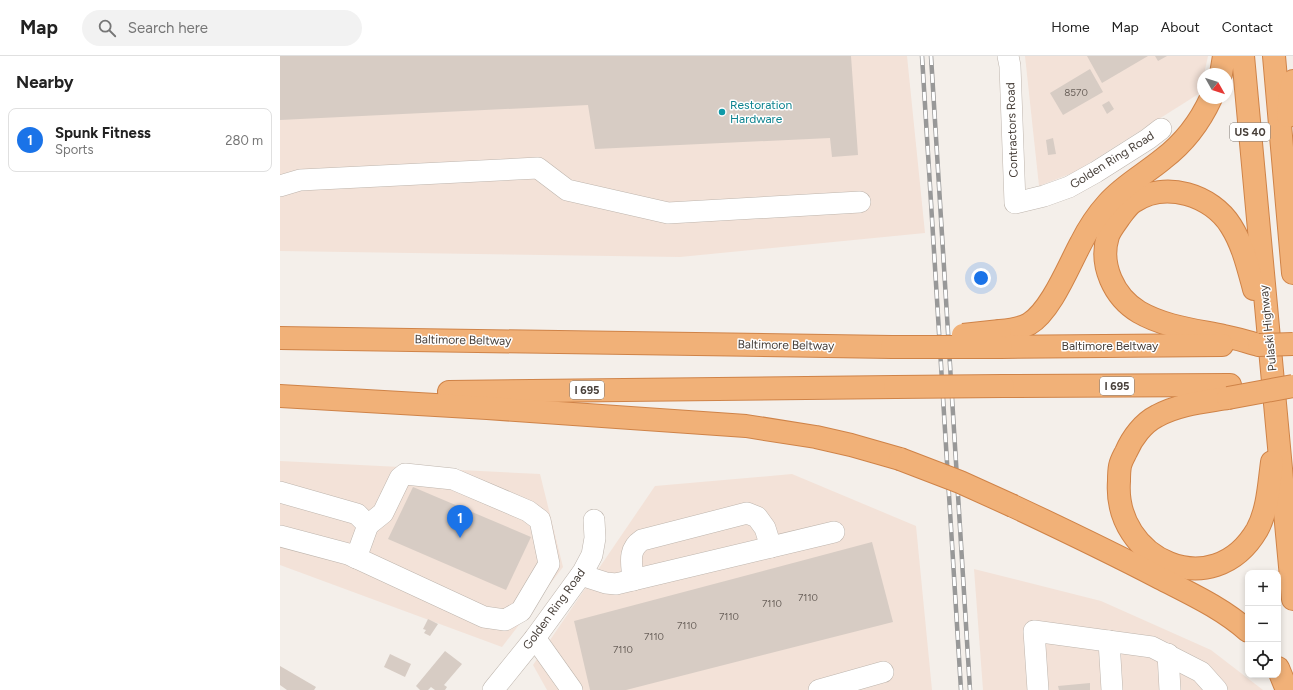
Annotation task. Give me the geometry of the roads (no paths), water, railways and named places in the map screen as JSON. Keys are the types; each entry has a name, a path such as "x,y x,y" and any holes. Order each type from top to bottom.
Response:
{"highway":[{"path":"1222,68 1224,56"},
{"name":"Pulaski Highway","path":"1243,56 1265,351 1277,423 1293,599"},
{"name":"US 40","path":"1274,56 1293,273"},
{"path":"1283,165 1290,95 1293,81"},
{"path":"1000,339 1030,323 1038,316 1053,296 1082,241 1108,203 1130,183 1174,150 1194,127 1208,104"},
{"path":"1265,351 1243,249 1231,225 1222,214 1203,200 1187,193 1166,191 1149,195 1132,202 1123,212 1108,236 1106,253 1106,265 1112,282 1122,298 1139,312 1159,321 1225,341 1265,351 1293,344"},
{"name":"Baltimore Beltway","path":"280,338 854,346 1000,339 1225,341"},
{"name":"I 695","path":"280,395 1003,386 1229,392 1293,386"},
{"path":"1229,392 1176,408 1156,416 1141,429 1129,446 1120,466 1118,492 1122,515 1134,537 1150,553 1168,564 1186,568 1202,568 1218,564 1232,557 1245,545 1257,530 1263,513 1268,490 1277,423"},
{"path":"280,395 494,408 746,426 816,437 851,445 900,459 960,482 1013,506 1121,558 1219,608 1245,628"},
{"path":"1286,521 1293,549"},
{"path":"1281,675 1287,690"}],"street":[{"name":"Contractors Road","path":"1008,56 1010,66 1016,204"},
{"name":"Golden Ring Road","path":"1016,204 1069,187 1103,168 1161,129"},
{"path":"280,186 300,180 538,168 567,190 668,213 860,202"},
{"path":"280,536 348,554 356,558 484,617 505,620 521,611 549,564 540,520 528,511 453,479 405,474 400,478 383,513 368,525 356,558"},
{"path":"280,492 357,514 368,525"},
{"path":"633,580 631,554 635,544 642,540 747,513 757,517 765,528 771,547"},
{"name":"Golden Ring Road","path":"499,688 581,575 592,555 595,538 594,520"},
{"path":"581,575 606,583 616,584 834,532"},
{"path":"1038,690 1034,631 1152,647 1201,672 1217,690"},
{"path":"535,638 572,690"},
{"path":"1109,641 1112,690"},
{"path":"1168,654 1170,690"},
{"path":"819,690 883,672"}],"railway":[{"path":"922,56 961,690"},
{"path":"931,56 970,690"}],"place":[{"name":"Restoration Hardware","path":"722,112"},
{"name":"Spunk Fitness","path":"460,538"}]}
